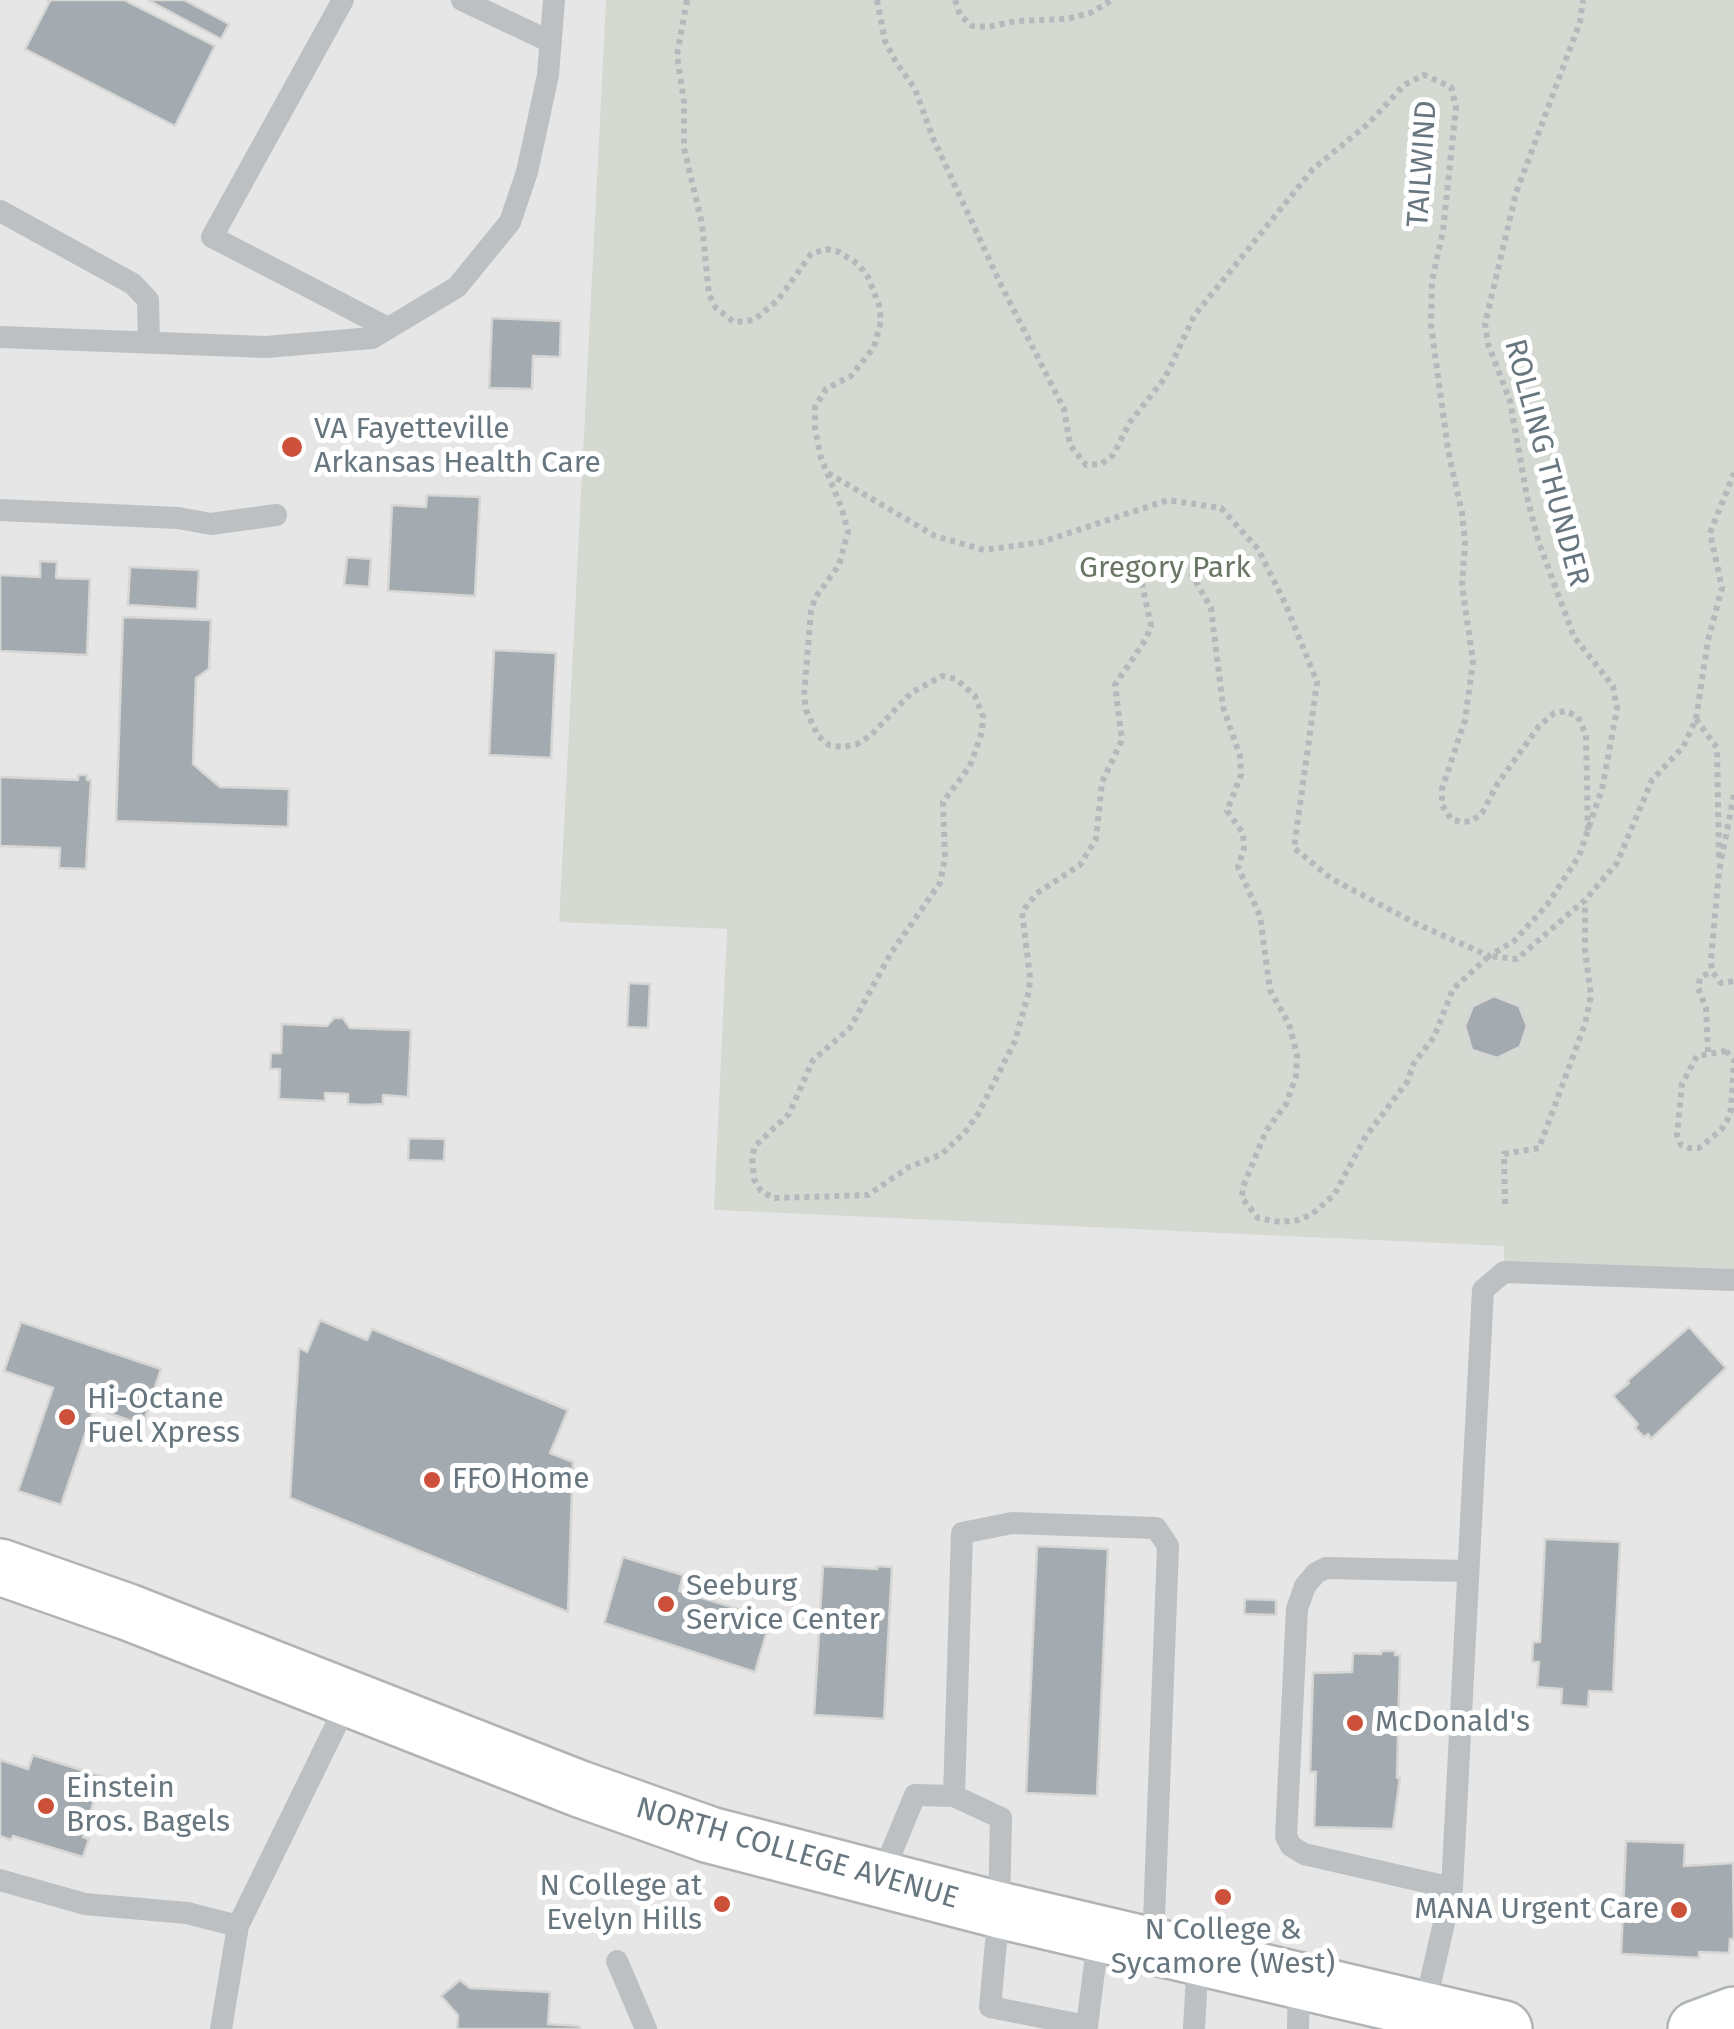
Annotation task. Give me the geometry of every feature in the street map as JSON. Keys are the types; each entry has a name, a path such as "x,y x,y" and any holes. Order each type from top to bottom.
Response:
{"main road":[{"name":"NORTH COLLEGE AVENUE","path":"0,1567 128,1612 580,1789 710,1835 1175,1951 1298,2004 1424,2010 1504,2029"},
{"path":"1696,2029 1734,2016"}],"lane":[{"path":"342,0 212,238 388,328"},
{"path":"462,0 551,42"},
{"path":"0,337 266,347 372,338 457,287 510,222 527,172 548,75 554,0"},
{"path":"0,211 133,284 148,300 149,342"},
{"path":"0,510 178,518 211,524 276,515"},
{"path":"1424,2010 1452,1888 1483,1290 1504,1272 1734,1280"},
{"path":"954,1796 962,1532 1012,1523 1156,1528 1168,1546 1175,1951 1194,2029"},
{"path":"1452,1888 1304,1854 1291,1846 1286,1836 1288,1779 1297,1609 1316,1573 1326,1568 1467,1571"},
{"path":"221,2029 238,1926 349,1699"},
{"path":"880,1880 915,1795 954,1796 1001,1818 1000,1910 989,2018 1087,2026 1098,1932"},
{"path":"0,1880 86,1904 187,1913 238,1926"},
{"path":"617,1960 646,2029"}],"path":[{"path":"687,0 678,55 684,148 702,224 709,295 716,308 734,322 754,320 778,300 811,254 826,248 858,264 880,305 881,321 874,347 851,376 826,390 816,408 815,429 827,472 934,536 984,550 1042,542 1168,500 1221,508 1258,550 1285,603 1317,682 1294,848 1332,879 1417,924 1489,956 1517,959 1586,900 1617,862 1652,780 1682,746 1696,719 1708,640 1722,588 1710,533 1734,473"},
{"name":"TAILWIND","path":"877,0 885,41 915,89 933,138 1064,409 1070,445 1086,465 1100,464 1112,455 1130,422 1166,378 1194,316 1313,169 1368,124 1404,84 1424,75 1451,87 1456,107 1443,230 1432,281 1431,325 1448,450 1466,543 1462,585 1473,661 1466,720 1442,789 1442,805 1451,819 1472,821 1482,813 1498,783 1539,726 1554,712 1566,711 1578,717 1586,735 1588,836"},
{"path":"956,0 960,15 972,26 988,27 1090,14 1112,0"},
{"name":"ROLLING THUNDER","path":"827,472 848,532 839,565 815,598 811,611 804,696 818,736 830,745 857,744 870,736 910,693 942,676 956,679 975,696 983,717 982,732 970,766 943,802 945,858 940,883 891,953 850,1028 813,1060 790,1114 755,1146 754,1179 762,1191 780,1199 868,1195 909,1167 942,1154 978,1114 1014,1041 1028,991 1030,977 1022,912 1036,894 1080,865 1096,839 1102,782 1122,740 1115,685 1146,639 1150,626 1142,595 1144,578 1172,566 1191,574 1211,608 1223,707 1240,756 1240,775 1226,806 1245,840 1238,866 1260,916 1270,990 1296,1042 1296,1076 1286,1104 1266,1132 1243,1187 1244,1204 1258,1218 1299,1220 1334,1195 1366,1136 1389,1110 1414,1063 1434,1036 1453,990 1489,956 1514,941 1547,905 1579,856 1588,836 1615,731 1616,694 1574,637 1553,584 1526,496 1510,401 1488,344 1485,324 1516,192 1580,22 1584,0"},
{"path":"1696,719 1718,748 1719,871 1712,971 1721,983 1734,981"},
{"path":"1719,871 1734,795"},
{"path":"1505,1204 1504,1154 1539,1148 1585,1024 1591,996 1584,950 1586,900"},
{"path":"1708,1052 1706,1008 1698,988 1700,978 1712,971"},
{"path":"1726,1051 1734,1060 1731,1110 1721,1130 1699,1148 1689,1148 1680,1145 1677,1135 1682,1084 1697,1056 1708,1052 1726,1051"}],"shaded area":[{"path":"0,0 606,0 559,921 727,929 715,1210 1505,1246 1504,1272 1734,1280 1734,2015 1696,2029 0,2029"}],"green space":[{"name":"Gregory Park","path":"606,0 1734,0 1734,1280 1504,1272 1504,1246 714,1210 727,929 559,922"}],"building":[{"path":"47,0 124,0 215,46 175,126 25,49 50,1"},
{"path":"148,0 184,0 229,24 221,39"},
{"path":"492,318 561,321 560,357 533,356 532,389 489,388"},
{"path":"427,495 480,497 475,596 388,591 392,505 426,507"},
{"path":"347,557 371,559 369,587 344,585"},
{"path":"40,561 57,562 56,578 90,579 87,655 0,651 0,575 40,577"},
{"path":"130,567 199,570 197,609 128,605"},
{"path":"123,617 211,620 209,669 196,678 193,764 220,787 289,789 288,827 116,821"},
{"path":"494,650 556,653 551,758 489,755"},
{"path":"78,775 87,775 87,780 91,780 86,869 59,868 60,848 0,846 0,777 78,780"},
{"path":"629,983 650,984 648,1028 627,1027"},
{"path":"1494,996 1519,1006 1527,1026 1520,1047 1497,1058 1472,1050 1465,1026 1473,1006"},
{"path":"334,1018 343,1018 350,1028 411,1030 408,1097 383,1095 383,1104 366,1105 348,1104 348,1094 325,1093 325,1101 279,1099 280,1069 270,1069 271,1053 281,1053 282,1024 327,1026"},
{"path":"409,1138 445,1139 444,1161 408,1160"},
{"name":"FFO Home","path":"320,1320 367,1340 372,1329 568,1410 550,1453 573,1462 568,1612 290,1498 299,1348 307,1352"},
{"name":"Hi-Octane Fuel Xpress","path":"21,1322 161,1369 143,1425 94,1408 61,1505 18,1491 53,1388 4,1371"},
{"path":"1689,1327 1726,1368 1651,1439 1648,1434 1644,1437 1635,1428 1638,1424 1613,1396"},
{"path":"1545,1539 1620,1542 1613,1692 1589,1691 1588,1707 1561,1705 1562,1689 1537,1687 1539,1662 1532,1662 1533,1642 1540,1642"},
{"path":"1037,1546 1108,1549 1097,1796 1026,1793"},
{"name":"Seeburg Service Center","path":"623,1557 683,1575 679,1591 765,1617 764,1622 769,1624 755,1672 604,1623"},
{"path":"823,1566 892,1567 884,1719 814,1715"},
{"path":"1245,1599 1276,1600 1276,1615 1244,1614"},
{"name":"McDonald's","path":"1381,1651 1400,1655 1400,1778 1393,1829 1314,1827 1316,1772 1310,1772 1313,1673 1352,1672 1353,1653"},
{"name":"Einstein Bros. Bagels","path":"33,1755 101,1776 83,1837 89,1839 83,1857 13,1836 11,1840 0,1836 0,1760 28,1769"},
{"name":"MANA Urgent Care","path":"1626,1841 1685,1843 1684,1866 1733,1863 1734,1939 1730,1939 1729,1953 1699,1952 1699,1958 1621,1954"},
{"path":"460,1980 470,1988 550,1992 548,2024 580,2029 457,2029 458,2015 441,1996"}],"place":[{"name":"VA Fayetteville Arkansas Health Care","path":"292,447"},
{"name":"Hi-Octane Fuel Xpress","path":"67,1417"},
{"name":"FFO Home","path":"432,1480"},
{"name":"Seeburg Service Center","path":"666,1604"},
{"name":"McDonald's","path":"1355,1723"},
{"name":"Einstein Bros. Bagels","path":"46,1806"},
{"name":"N College & Sycamore (West)","path":"1223,1897"},
{"name":"N College at Evelyn Hills","path":"722,1904"},
{"name":"MANA Urgent Care","path":"1679,1910"}]}
